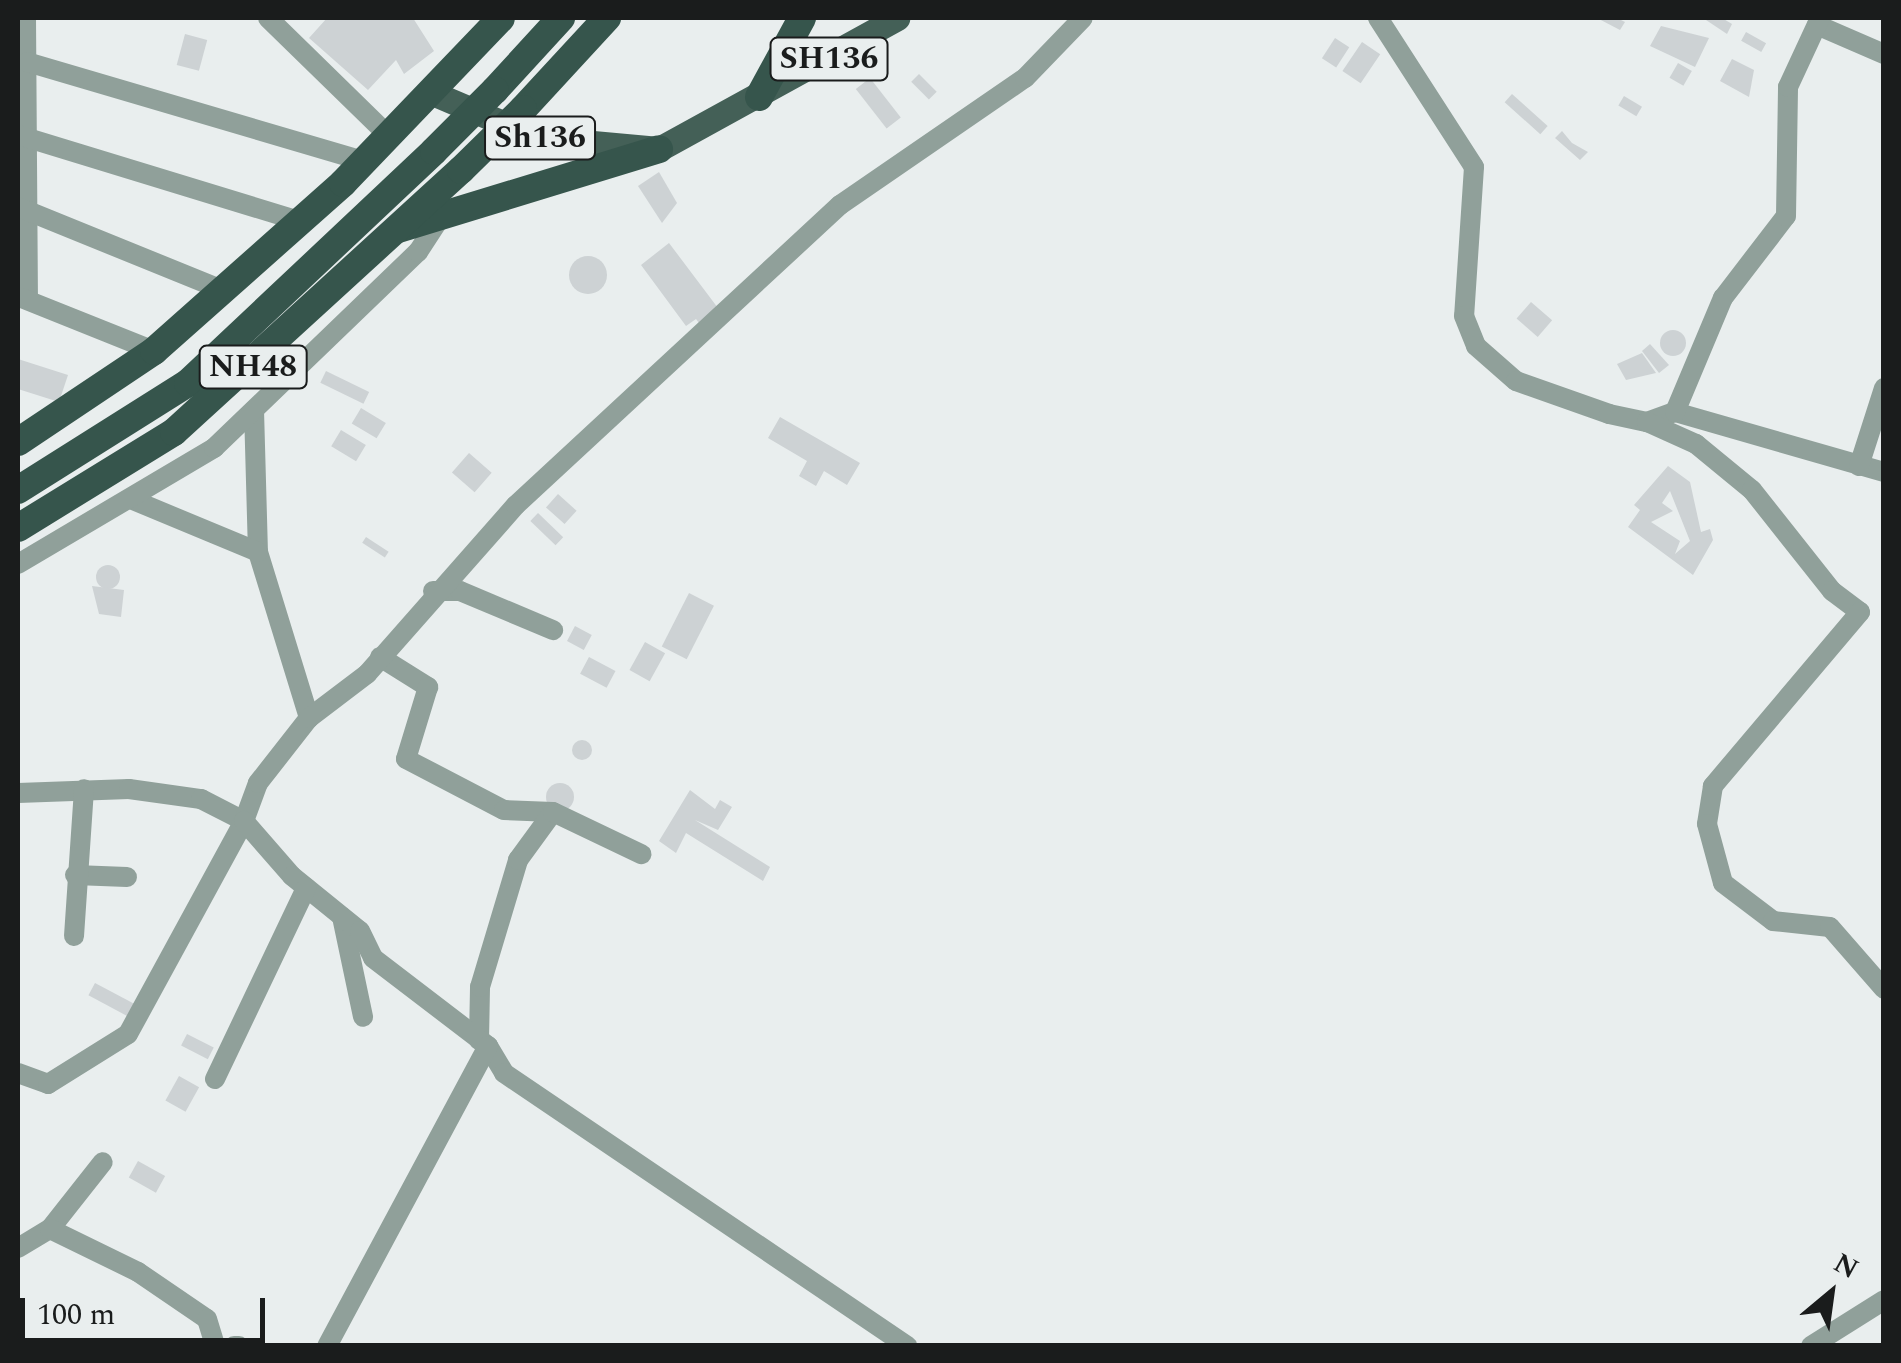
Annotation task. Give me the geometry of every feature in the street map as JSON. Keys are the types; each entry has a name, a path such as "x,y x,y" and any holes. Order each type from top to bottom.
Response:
{"highway":[{"path":"18,442 154,351 364,160 501,18"},
{"name":"NH48","path":"18,490 188,383 434,152 562,18"},
{"name":"NH48","path":"18,528 174,432 461,170 607,18"},
{"path":"758,97 802,18"},
{"path":"396,229 438,221 659,149"}],"main road":[{"name":"SH136","path":"659,149 896,18"},
{"name":"Sh136","path":"430,92 538,138 659,149"}],"street":[{"path":"26,18 23,298 154,351"},
{"path":"268,18 388,135"},
{"path":"18,1073 48,1084 128,1034 244,821 258,783 309,718 380,657 432,591 840,205 1024,78 1083,18"},
{"path":"1378,18 1474,167 1464,316 1476,346 1516,381 1647,422 1696,444 1752,490 1832,592 1860,612 1714,786 1708,824 1723,884 1773,921 1830,927 1884,989"},
{"path":"1675,412 1724,298 1786,216 1788,86 1818,21 1884,54"},
{"path":"27,62 364,160"},
{"path":"22,136 300,221"},
{"path":"22,208 222,290"},
{"path":"18,564 133,500 254,410 418,252 438,221"},
{"path":"1859,466 1884,388"},
{"path":"254,410 258,552 309,718"},
{"path":"1647,422 1675,412 1884,472"},
{"path":"133,500 258,552"},
{"path":"432,591 460,591 553,630"},
{"path":"380,657 428,687 406,759 504,810 553,812 641,854"},
{"path":"74,936 75,875 84,789"},
{"path":"18,793 84,789 200,799 244,821 306,888 342,917 373,958 484,1043 504,1073 907,1346"},
{"path":"327,1346 484,1043 480,987 518,860 553,812"},
{"path":"75,875 127,878"},
{"path":"215,1080 306,888"},
{"path":"342,917 363,1017"},
{"path":"18,1248 50,1228 102,1162"},
{"path":"50,1228 171,1290 208,1319 215,1346"},
{"path":"1811,1346 1884,1300"}],"building":[{"path":"327,18 413,18 434,51 404,74 396,60 368,90 309,38"},
{"path":"1597,18 1617,18 1625,22 1620,30"},
{"path":"1703,18 1722,18 1732,24 1727,34"},
{"path":"1661,26 1709,38 1695,67 1650,46"},
{"path":"1746,32 1766,43 1761,52 1741,41"},
{"path":"185,34 207,40 199,71 177,65"},
{"path":"1335,38 1349,47 1336,67 1322,58"},
{"path":"1362,42 1380,54 1361,83 1342,71"},
{"path":"1732,59 1754,70 1749,97 1720,81"},
{"path":"1678,63 1692,71 1683,86 1670,78"},
{"path":"919,74 937,92 929,99 911,82"},
{"path":"870,78 901,117 887,128 856,89"},
{"path":"1512,94 1548,126 1540,134 1505,102"},
{"path":"1624,96 1642,107 1636,116 1618,105"},
{"path":"1562,131 1572,143 1588,152 1580,160 1555,138"},
{"path":"659,172 677,203 662,223 638,186"},
{"path":"669,243 721,312 702,327 696,319 686,326 641,265"},
{"path":"588,256 601,262 607,275 601,288 588,294 575,288 569,275 575,262"},
{"path":"1531,302 1552,320 1538,337 1517,319"},
{"path":"1673,330 1682,334 1686,343 1682,352 1673,356 1664,352 1660,343 1664,334"},
{"path":"1650,344 1669,365 1659,373 1642,351"},
{"path":"1642,353 1656,373 1626,380 1617,364"},
{"path":"18,359 68,375 59,402 18,389"},
{"path":"326,371 369,392 363,404 320,383"},
{"path":"361,408 386,423 377,438 352,423"},
{"path":"780,417 860,463 847,485 824,471 816,486 799,476 807,461 768,438"},
{"path":"341,430 366,445 356,461 331,446"},
{"path":"469,453 492,473 475,492 452,473"},
{"path":"1668,466 1690,482 1701,532 1710,529 1713,540 1693,575 1628,527 1640,510 1634,505","holes":["1670,491 1690,541 1675,554 1680,541 1651,522 1673,511 1662,503"]},
{"path":"558,494 577,511 565,524 546,507"},
{"path":"538,513 563,537 556,545 530,521"},
{"path":"366,537 389,552 385,558 362,543"},
{"path":"108,565 120,577 108,589 96,577"},
{"path":"92,586 124,590 121,617 99,614"},
{"path":"689,593 714,606 687,659 662,646"},
{"path":"575,626 592,635 584,650 567,641"},
{"path":"645,642 665,653 650,681 629,670"},
{"path":"589,657 615,671 607,688 580,674"},
{"path":"582,740 592,750 582,760 572,750"},
{"path":"560,783 570,787 574,797 570,807 560,811 550,807 546,797 550,787"},
{"path":"690,790 715,809 720,800 732,807 718,830 695,820 770,867 763,881 686,833 676,853 659,841"},
{"path":"95,983 136,1005 130,1017 88,995"},
{"path":"187,1034 214,1048 208,1059 181,1046"},
{"path":"179,1076 199,1087 186,1112 165,1100"},
{"path":"138,1161 165,1176 156,1193 129,1178"}]}
